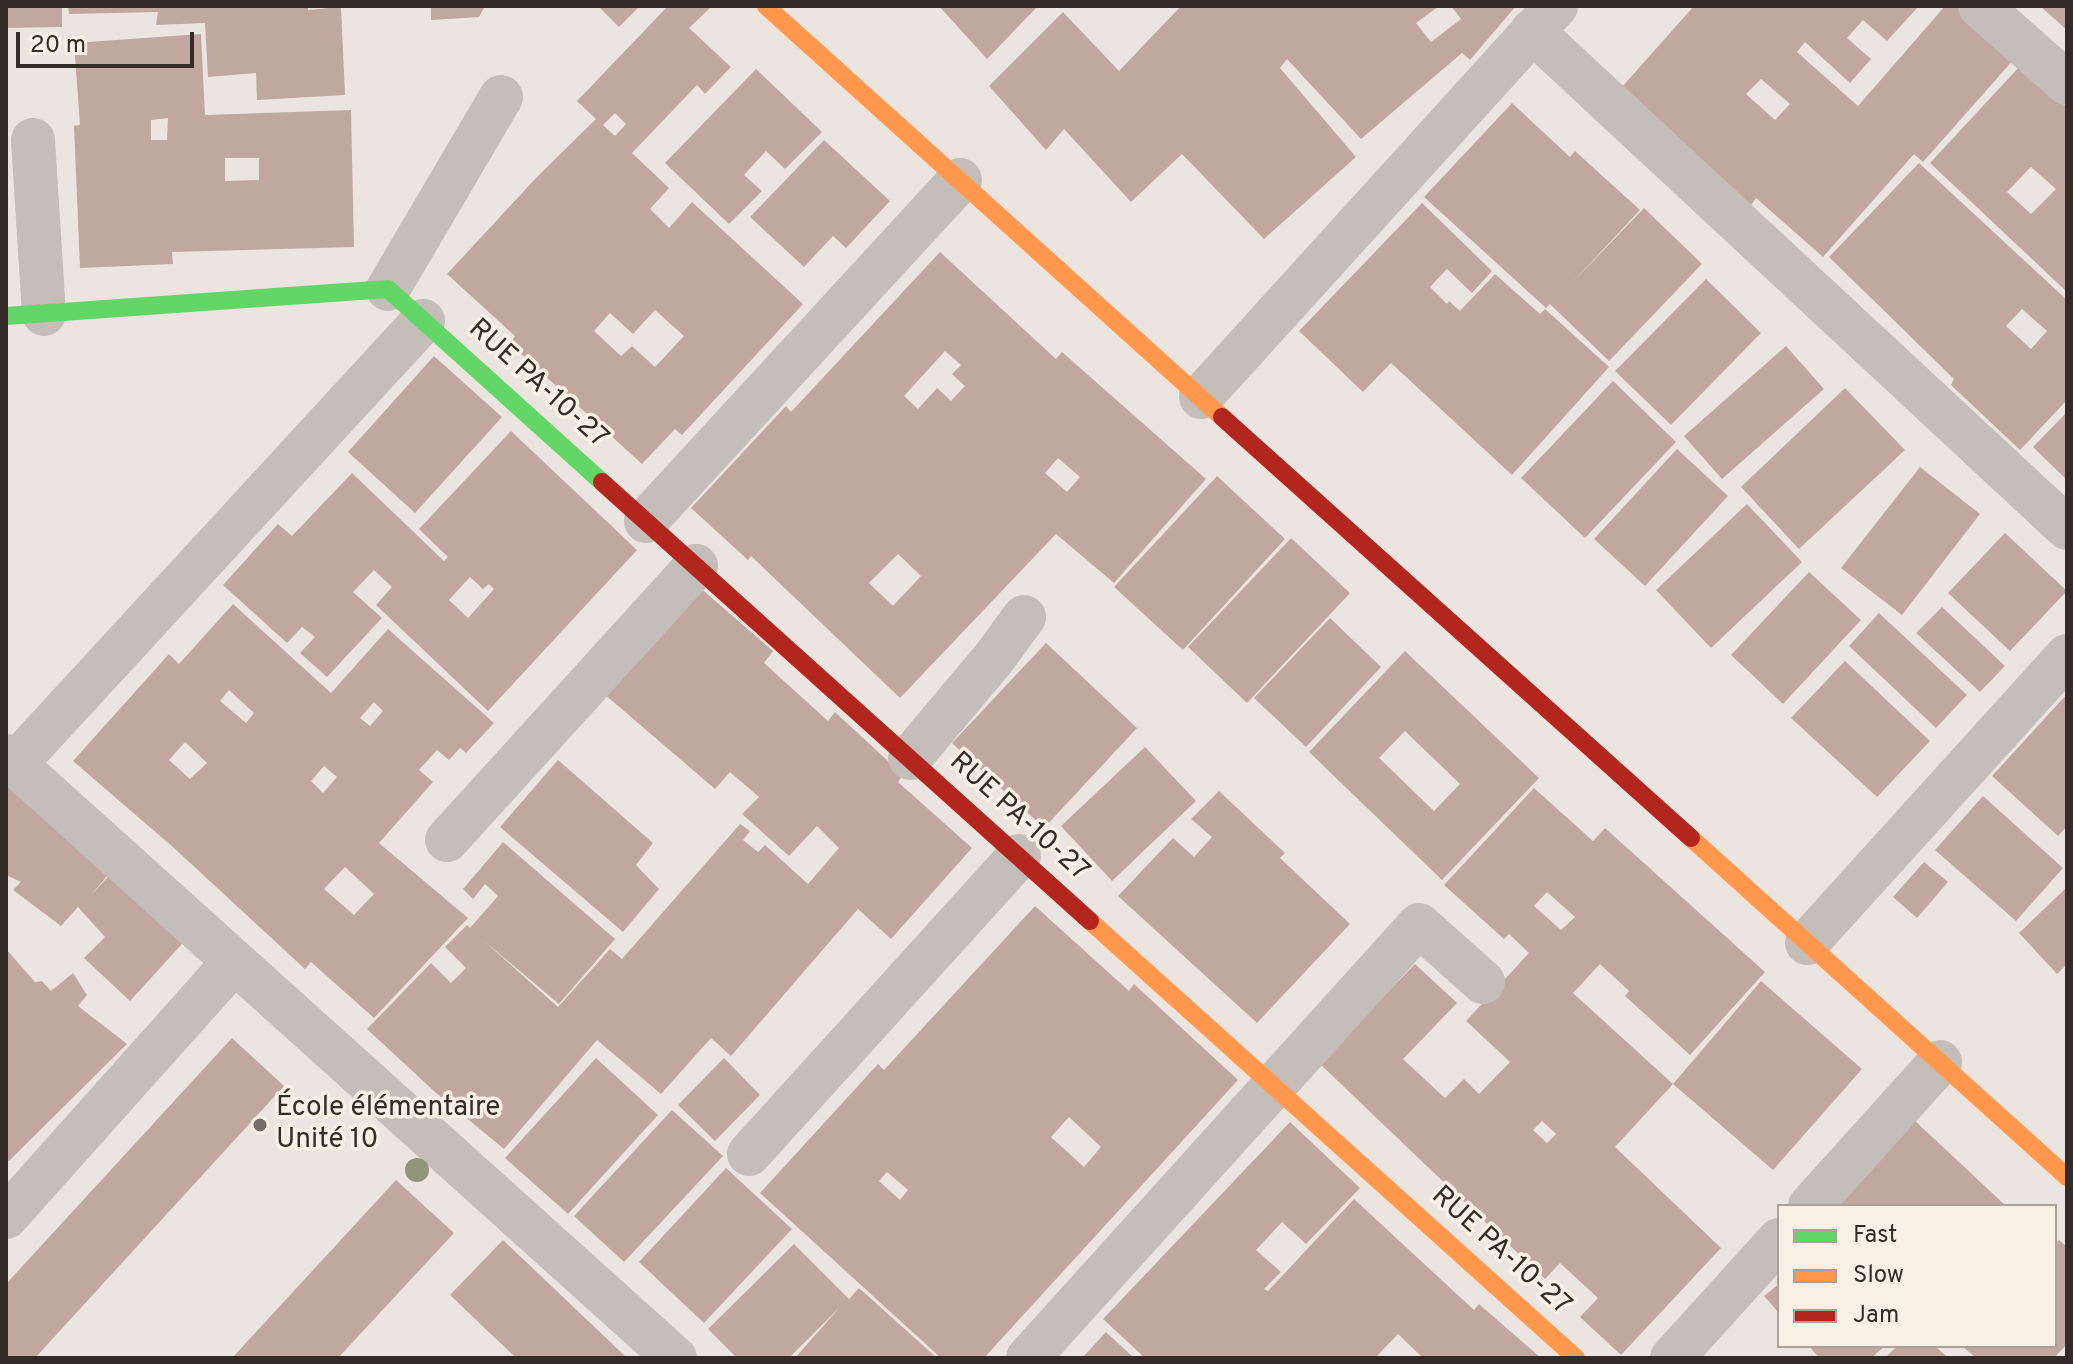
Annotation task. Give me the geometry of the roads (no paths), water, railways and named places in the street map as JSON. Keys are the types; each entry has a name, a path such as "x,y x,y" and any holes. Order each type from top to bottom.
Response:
{"street":[{"path":"1980,6 2067,83"},
{"path":"781,11 960,180 2067,1177"},
{"path":"1201,397 1544,19 2067,528"},
{"path":"33,140 25,315 388,289 501,97"},
{"path":"646,521 960,180"},
{"name":"RUE PA-10-27","path":"388,289 1576,1358"},
{"path":"423,321 10,760 675,1358"},
{"path":"447,840 696,566"},
{"path":"910,758 994,658 1024,617"},
{"path":"1807,943 2067,656"},
{"path":"749,1154 1019,856"},
{"path":"1028,1358 1419,925 1483,982"},
{"path":"9,1208 234,962"},
{"path":"1812,1204 1940,1062"},
{"path":"1672,1358 1777,1242"}],"place":[{"name":"École élémentaire Unité 10","path":"260,1125"}]}
